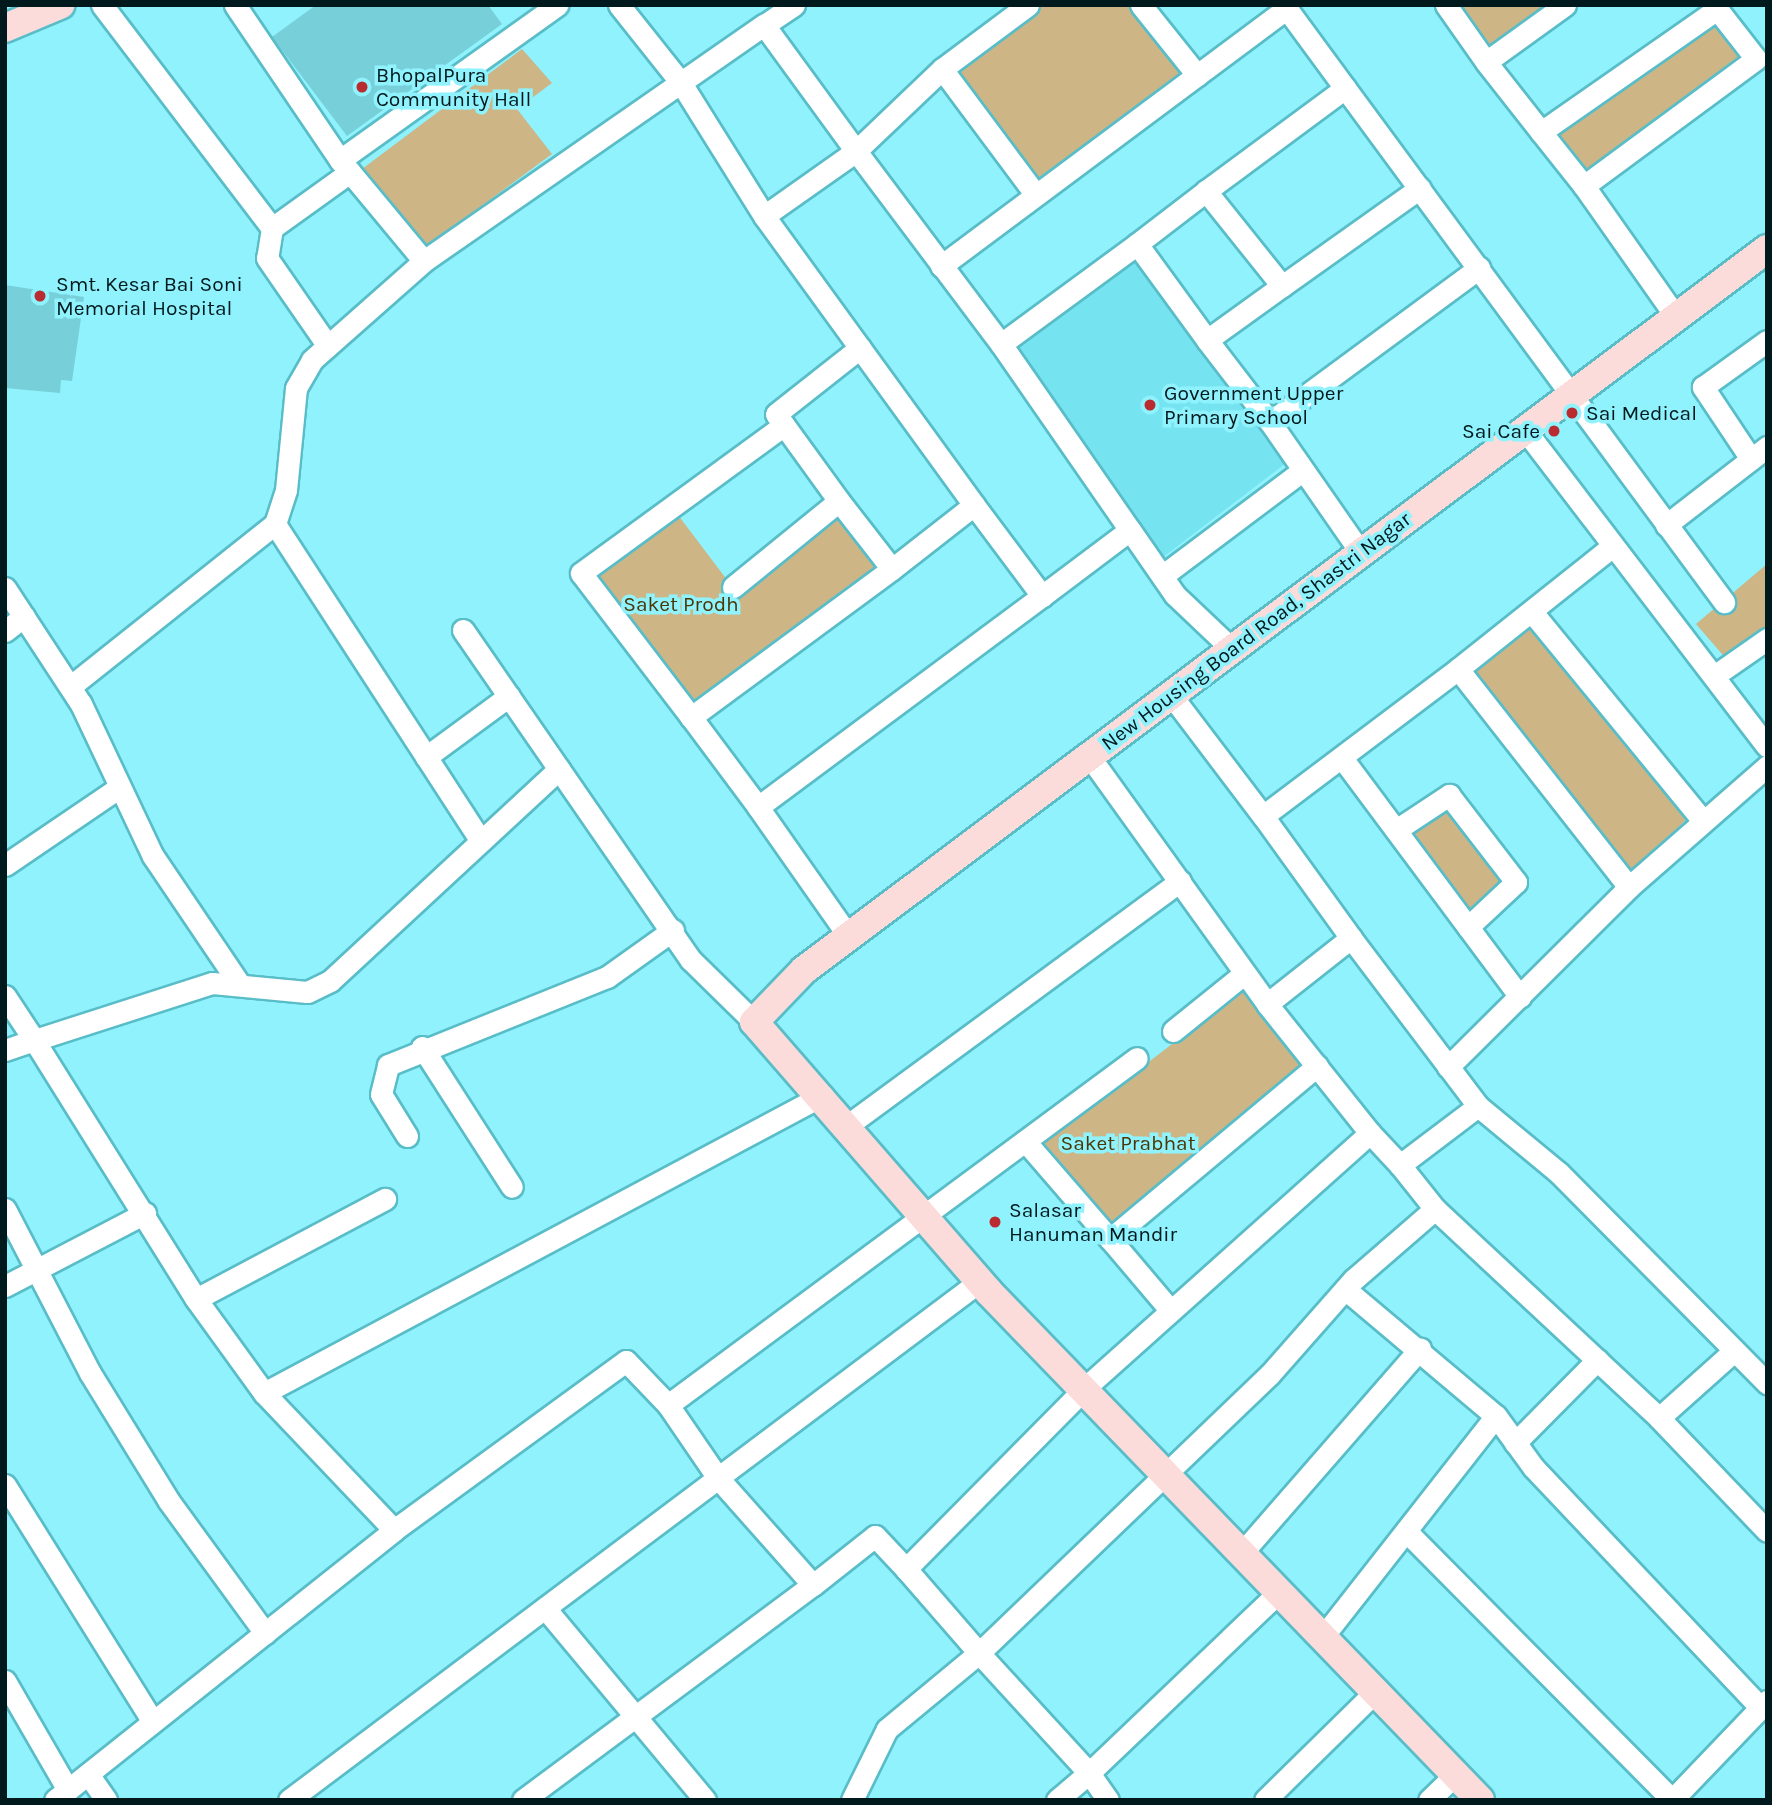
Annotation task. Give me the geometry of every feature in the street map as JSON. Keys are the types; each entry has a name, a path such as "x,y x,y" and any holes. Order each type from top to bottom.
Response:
{"street":[{"path":"5,16 15,5"},
{"path":"5,28 60,5"},
{"path":"102,5 272,228"},
{"path":"235,5 345,166 424,261"},
{"path":"328,346 267,258 272,228 532,13 557,5"},
{"path":"619,5 681,83 764,216 1042,596"},
{"path":"71,686 275,524 286,489 296,388 328,346 424,261 794,5"},
{"path":"764,216 856,151 942,69 1028,5"},
{"path":"1142,5 1197,75"},
{"path":"1446,5 1486,62 1584,186 1676,317"},
{"path":"1486,62 1565,5"},
{"path":"941,266 1285,7 1479,268 1569,396 1724,602"},
{"path":"1541,132 1716,7 1761,55 1584,186"},
{"path":"764,25 1001,344 1162,576 1232,649"},
{"path":"942,69 1036,195"},
{"path":"1001,344 1345,88"},
{"path":"1207,340 1420,188"},
{"path":"1206,191 1282,286"},
{"path":"1137,244 1270,422 1361,553"},
{"name":"New Housing Board Road, Shastri Nagar","path":"754,1022 804,970 1767,249"},
{"path":"1270,422 1479,268"},
{"path":"1666,525 1759,453 1703,387 1767,341"},
{"path":"860,348 776,414 892,569"},
{"path":"784,425 581,573 758,807 849,937"},
{"path":"1525,430 1610,548 1767,746"},
{"path":"1162,576 1303,470"},
{"path":"733,587 839,501"},
{"path":"691,717 974,505"},
{"path":"275,524 481,841"},
{"path":"758,807 1130,530"},
{"path":"1263,816 1532,612 1610,548"},
{"path":"5,588 71,686 117,789 153,856 239,982"},
{"path":"1532,612 1702,820"},
{"path":"5,631 24,616"},
{"path":"463,630 673,930 691,960 823,1095 980,1281 1373,1694 1480,1800"},
{"path":"1714,676 1767,639"},
{"path":"1458,669 1629,887"},
{"path":"1171,695 1478,1106 1559,1173 1767,1383"},
{"path":"426,757 509,696"},
{"path":"1089,756 1267,1003 1434,1209 1659,1418 1767,1531"},
{"path":"1342,758 1520,997"},
{"path":"1448,1067 1629,887 1702,820 1767,766"},
{"path":"5,1050 212,983 239,982 307,992 330,981 559,769"},
{"path":"5,865 117,789"},
{"path":"1396,830 1449,795 1516,882 1468,927"},
{"path":"848,1125 1180,881"},
{"path":"407,1136 379,1081 388,1065 422,1047 607,977 673,930"},
{"path":"1267,1003 1351,938"},
{"path":"1173,1031 1245,973"},
{"path":"5,996 145,1213 196,1299 264,1393 394,1530"},
{"path":"422,1047 512,1187"},
{"path":"668,1405 1136,1058"},
{"path":"1110,1239 1317,1066"},
{"path":"264,1393 823,1095"},
{"path":"1400,1165 1478,1106"},
{"path":"906,1569 1083,1390 1370,1133"},
{"path":"1025,1141 1171,1311"},
{"path":"196,1299 384,1199"},
{"path":"5,1209 168,1500 265,1633"},
{"path":"852,1800 887,1729 979,1653 1164,1476 1345,1289 1434,1209"},
{"path":"5,1286 145,1213"},
{"path":"289,1800 980,1281"},
{"path":"1345,1289 1420,1349 1496,1416 1515,1443 1763,1704 1672,1800 1406,1531"},
{"path":"1240,1555 1420,1349"},
{"path":"1659,1418 1734,1351"},
{"path":"1515,1443 1597,1360"},
{"path":"5,1681 62,1795 394,1530 626,1361 668,1405 718,1478 814,1585"},
{"path":"1321,1639 1496,1416"},
{"path":"5,1485 153,1722"},
{"path":"523,1800 633,1713 814,1585 875,1536 1089,1773 1108,1800"},
{"path":"1057,1800 1089,1773 1277,1594"},
{"path":"545,1608 704,1799"},
{"path":"1265,1800 1373,1694"},
{"path":"88,1774 106,1800"},
{"path":"1429,1800 1455,1775"}],"shaded area":[{"name":"Government Upper Primary School","path":"1136,259 1286,463 1162,558 1017,346"}],"green space":[{"path":"1044,5 1128,5 1185,73 1038,178 956,71"},
{"path":"1456,5 1554,5 1493,49"},
{"path":"1715,18 1746,59 1588,173 1553,133"},
{"path":"522,49 552,83 517,109 552,154 422,250 358,172"},
{"name":"Saket Prodh","path":"672,507 740,597 842,516 882,568 693,706 593,574"},
{"path":"1767,564 1767,632 1728,661 1696,624"},
{"path":"1531,626 1688,818 1632,872 1465,678"},
{"path":"1446,802 1506,887 1466,916 1401,833"},
{"name":"Saket Prabhat","path":"1245,988 1303,1065 1111,1225 1043,1143"}],"building":[{"name":"BhopalPura Community Hall","path":"316,5 488,5 502,24 347,136 272,37"},
{"path":"5,285 84,297 72,381 61,380 60,393 5,388"}],"place":[{"name":"BhopalPura Community Hall","path":"362,87"},
{"name":"Smt. Kesar Bai Soni Memorial Hospital","path":"40,296"},
{"name":"Government Upper Primary School","path":"1150,405"},
{"name":"Sai Medical","path":"1572,413"},
{"name":"Sai Cafe","path":"1554,431"},
{"name":"Salasar Hanuman Mandir","path":"995,1222"}]}
